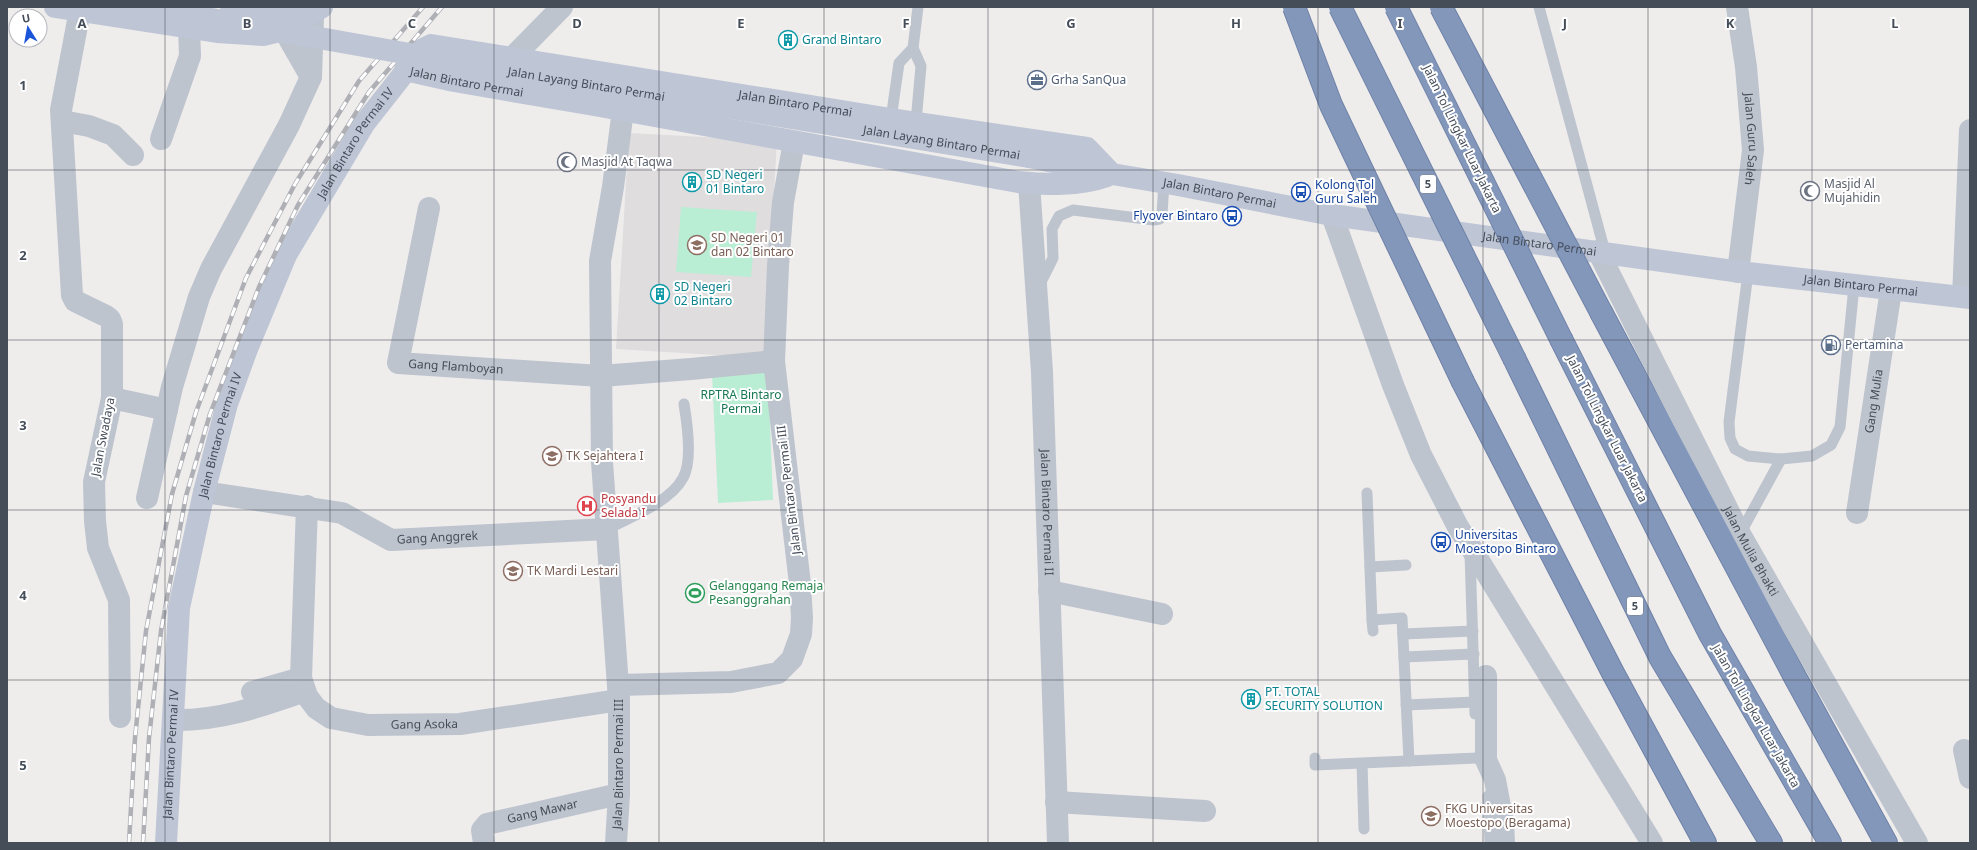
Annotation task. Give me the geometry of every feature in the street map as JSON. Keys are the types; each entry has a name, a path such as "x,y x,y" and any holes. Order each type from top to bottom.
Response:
{"highway":[{"path":"1294,7 1331,105 1463,382 1613,673 1705,843"},
{"name":"5","path":"1340,7 1516,360 1660,657 1771,843"},
{"name":"Jalan Tol Lingkar Luar Jakarta","path":"1396,7 1710,634 1830,843"},
{"path":"1441,7 1795,677 1886,843"}],"street":[{"path":"56,7 217,32 263,35 284,30 318,10"},
{"name":"Jalan Layang Bintaro Permai","path":"144,7 500,70 1029,157"},
{"path":"190,27 196,24 200,19 200,7"},
{"path":"214,7 209,16 209,22 217,32"},
{"path":"231,7 284,13 318,10"},
{"path":"512,58 562,7"},
{"name":"Jalan Guru Saleh","path":"1737,7 1746,67 1753,150 1743,273"},
{"name":"Jalan Swadaya","path":"80,10 61,110 72,295 75,300 106,316 112,324 112,398 94,482 95,521 98,548 119,600 120,717"},
{"path":"147,498 179,363 199,297 210,269 289,125 311,77 318,10"},
{"path":"162,139 190,56 190,27"},
{"path":"284,30 311,77"},
{"name":"Jalan Bintaro Permai","path":"431,45 891,119 1087,148 1112,174 1090,182 1058,184 1029,183 794,142 622,119 563,99 454,81 405,70 423,49 431,45"},
{"path":"563,99 556,90 555,81 561,70 568,67"},
{"name":"Jalan Bintaro Permai IV","path":"166,843 179,608 204,492 227,404 247,348 286,255 364,124 405,70"},
{"name":"Jalan Bintaro Permai III","path":"616,843 619,794 619,693 610,594 602,462 600,261 613,187 622,119"},
{"path":"62,121 89,126 113,135 133,155"},
{"path":"1966,298 1970,130"},
{"name":"Jalan Bintaro Permai III","path":"619,693 731,682 778,673 792,659 801,634 801,604 792,502 774,361 782,202 794,142"},
{"name":"Jalan Bintaro Permai","path":"1029,157 1332,215 1743,273 1966,298"},
{"name":"Jalan Bintaro Permai II","path":"1029,183 1042,372 1048,591 1058,843"},
{"name":"Gang Flamboyan","path":"429,208 398,363 601,376"},
{"path":"1332,215 1392,385 1422,455 1457,525 1652,843"},
{"name":"Jalan Mulia Bhakti","path":"1601,252 1740,534 1917,843"},
{"name":"Gang Mulia","path":"1857,513 1891,290"},
{"path":"601,376 691,370 774,361"},
{"path":"112,398 167,410"},
{"name":"Gang Anggrek","path":"204,492 307,506 342,513 391,540 607,529"},
{"path":"304,685 307,506"},
{"path":"1048,591 1162,614"},
{"path":"1486,676 1486,760 1495,780 1503,822 1504,843"},
{"path":"174,720 191,720 247,712 304,685"},
{"path":"252,692 304,685"},
{"name":"Gang Asoka","path":"304,685 316,708 331,718 368,725 460,724 619,693"},
{"path":"1964,750 1970,778"},
{"name":"Gang Mawar","path":"484,843 482,830 487,824 619,794"},
{"path":"1056,802 1205,811"}],"lane":[{"path":"916,122 921,66 913,48 918,7"},
{"path":"1539,7 1601,252"},
{"path":"891,119 899,63 913,48"},
{"path":"1037,291 1053,258 1052,229 1059,216 1073,210 1154,220 1160,219 1162,214 1164,182"},
{"path":"1743,273 1729,422 1730,438 1735,449 1748,456 1781,459 1812,456 1831,445 1840,427 1854,286"},
{"path":"607,529 655,504 673,490 684,477 688,454 688,429 684,404"},
{"path":"1740,534 1781,459"},
{"path":"1367,493 1373,626 1402,618 1409,762"},
{"path":"1470,546 1477,758 1489,802 1490,843"},
{"path":"1370,567 1406,565"},
{"path":"1403,634 1473,631"},
{"path":"1404,657 1474,654"},
{"path":"1406,705 1475,702"},
{"path":"1315,758 1315,766 1477,758"},
{"path":"1362,764 1364,829"}],"shaded area":[{"name":"SD Negeri 01 dan 02 Bintaro","path":"629,133 777,141 764,358 616,349"}],"green space":[{"path":"681,207 757,212 751,277 676,272"},
{"name":"RPTRA Bintaro Permai","path":"712,373 768,373 773,500 718,503"}],"railway":[{"path":"129,843 135,738 146,631 172,494 196,412 246,278 295,184 359,81 423,7"},
{"path":"143,843 149,738 161,631 186,496 210,414 259,287 298,205 369,92 442,7"}],"place":[{"name":"Grand Bintaro","path":"788,40"},
{"name":"Grha SanQua","path":"1037,80"},
{"name":"Masjid At Taqwa","path":"567,162"},
{"name":"SD Negeri 01 Bintaro","path":"692,182"},
{"name":"Masjid Al Mujahidin","path":"1810,191"},
{"name":"Kolong Tol Guru Saleh","path":"1301,192"},
{"name":"Flyover Bintaro","path":"1232,216"},
{"name":"SD Negeri 01 dan 02 Bintaro","path":"697,245"},
{"name":"SD Negeri 02 Bintaro","path":"660,294"},
{"name":"Pertamina","path":"1831,345"},
{"name":"TK Sejahtera I","path":"552,456"},
{"name":"Posyandu Selada I","path":"587,506"},
{"name":"Universitas Moestopo Bintaro","path":"1441,542"},
{"name":"TK Mardi Lestari","path":"513,571"},
{"name":"Gelanggang Remaja Pesanggrahan","path":"695,593"},
{"name":"PT. TOTAL SECURITY SOLUTION","path":"1251,699"},
{"name":"FKG Universitas Moestopo (Beragama)","path":"1431,816"}]}
